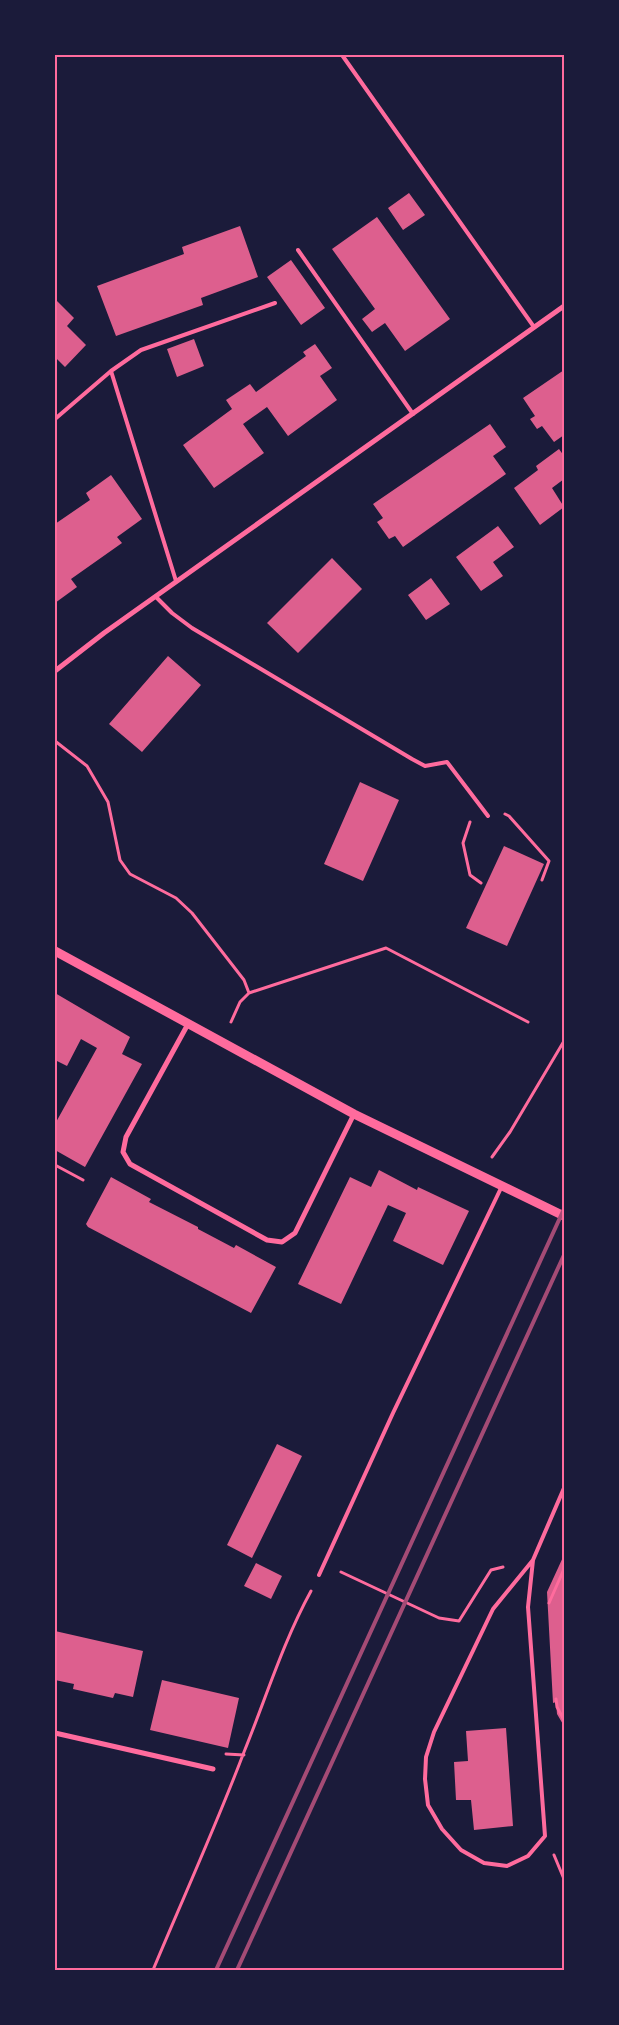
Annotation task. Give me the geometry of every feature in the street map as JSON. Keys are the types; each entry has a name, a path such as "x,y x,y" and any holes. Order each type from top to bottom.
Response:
{"street":[{"path":"55,671 176,581 564,306"},
{"path":"55,951 354,1114 564,1216"},
{"path":"188,1024 126,1137 123,1152 130,1164 267,1240 282,1242 295,1233 354,1114"},
{"path":"55,1733 213,1769"}],"lane":[{"path":"342,55 534,327"},
{"path":"298,250 413,414"},
{"path":"55,419 74,400 141,350 275,303"},
{"path":"111,371 176,581"},
{"path":"156,597 172,613 192,628 425,766 447,762 488,816"},
{"path":"319,1575 502,1186"},
{"path":"533,1560 528,1607 546,1836 528,1856 507,1866 484,1862 461,1850 442,1829 428,1805 425,1779 426,1757 434,1732 493,1609 533,1560 564,1488"}],"path":[{"path":"55,741 87,766 108,802 120,860 130,874 176,898 192,913 244,980 249,993"},
{"path":"481,883 470,875 463,843 476,801 510,816 549,861 542,880"},
{"path":"222,1043 240,1002 249,993 386,948 528,1022"},
{"path":"478,1175 510,1132 564,1041"},
{"path":"55,1164 83,1180"},
{"path":"324,1564 439,1618"},
{"path":"549,1602 564,1569"},
{"path":"153,1970 244,1754 265,1695 298,1615 319,1575"},
{"path":"557,1707 564,1720"}],"building":[{"path":"409,193 425,215 403,230 388,208"},
{"path":"377,217 450,319 405,351 385,323 372,332 362,319 375,309 332,249"},
{"path":"240,226 258,277 201,298 203,305 116,336 97,286 184,254 182,247"},
{"path":"291,260 325,308 301,325 267,277"},
{"path":"55,299 74,318 67,326 86,345 65,367 55,357"},
{"path":"194,339 204,366 177,377 167,349"},
{"path":"315,344 332,368 320,376 337,400 288,436 267,407 243,424 264,453 214,488 183,445 232,409 226,400 250,384 256,392 306,356 303,352"},
{"path":"564,370 564,435 554,442 542,426 537,429 530,419 535,416 523,398"},
{"path":"490,424 506,447 493,456 506,474 403,547 395,536 389,539 377,522 383,518 373,504"},
{"path":"559,449 564,456 564,479 552,488 564,507 540,525 514,488 538,470 536,466"},
{"path":"111,475 142,519 117,537 122,543 71,579 77,587 55,603 55,524 90,500 86,493"},
{"path":"498,526 514,547 493,562 503,576 481,591 456,557"},
{"path":"332,558 362,589 298,653 267,623"},
{"path":"431,578 450,604 426,620 408,595"},
{"path":"168,656 201,685 142,752 109,724"},
{"path":"360,782 399,800 363,881 324,864"},
{"path":"504,846 544,864 507,946 466,928"},
{"path":"55,993 130,1037 122,1054 142,1064 85,1167 55,1150 55,1124 97,1048 81,1039 67,1066 55,1060"},
{"path":"379,1170 417,1190 418,1187 469,1211 443,1265 393,1241 406,1213 388,1205 341,1304 298,1284 350,1177 371,1187"},
{"path":"111,1177 151,1199 149,1202 198,1227 198,1229 234,1248 236,1245 276,1267 251,1313 88,1227 86,1224"},
{"path":"277,1444 302,1456 252,1558 227,1545"},
{"path":"564,1555 564,1726 557,1714 556,1702 553,1703 547,1592"},
{"path":"256,1563 282,1576 271,1599 244,1586"},
{"path":"55,1631 143,1651 133,1697 115,1693 113,1698 73,1689 74,1684 55,1680"},
{"path":"162,1680 239,1698 228,1748 150,1730"},
{"path":"506,1728 513,1826 474,1830 471,1800 456,1800 454,1762 468,1761 466,1731"}],"railway":[{"path":"216,1970 564,1209"},
{"path":"237,1970 564,1255"}]}
